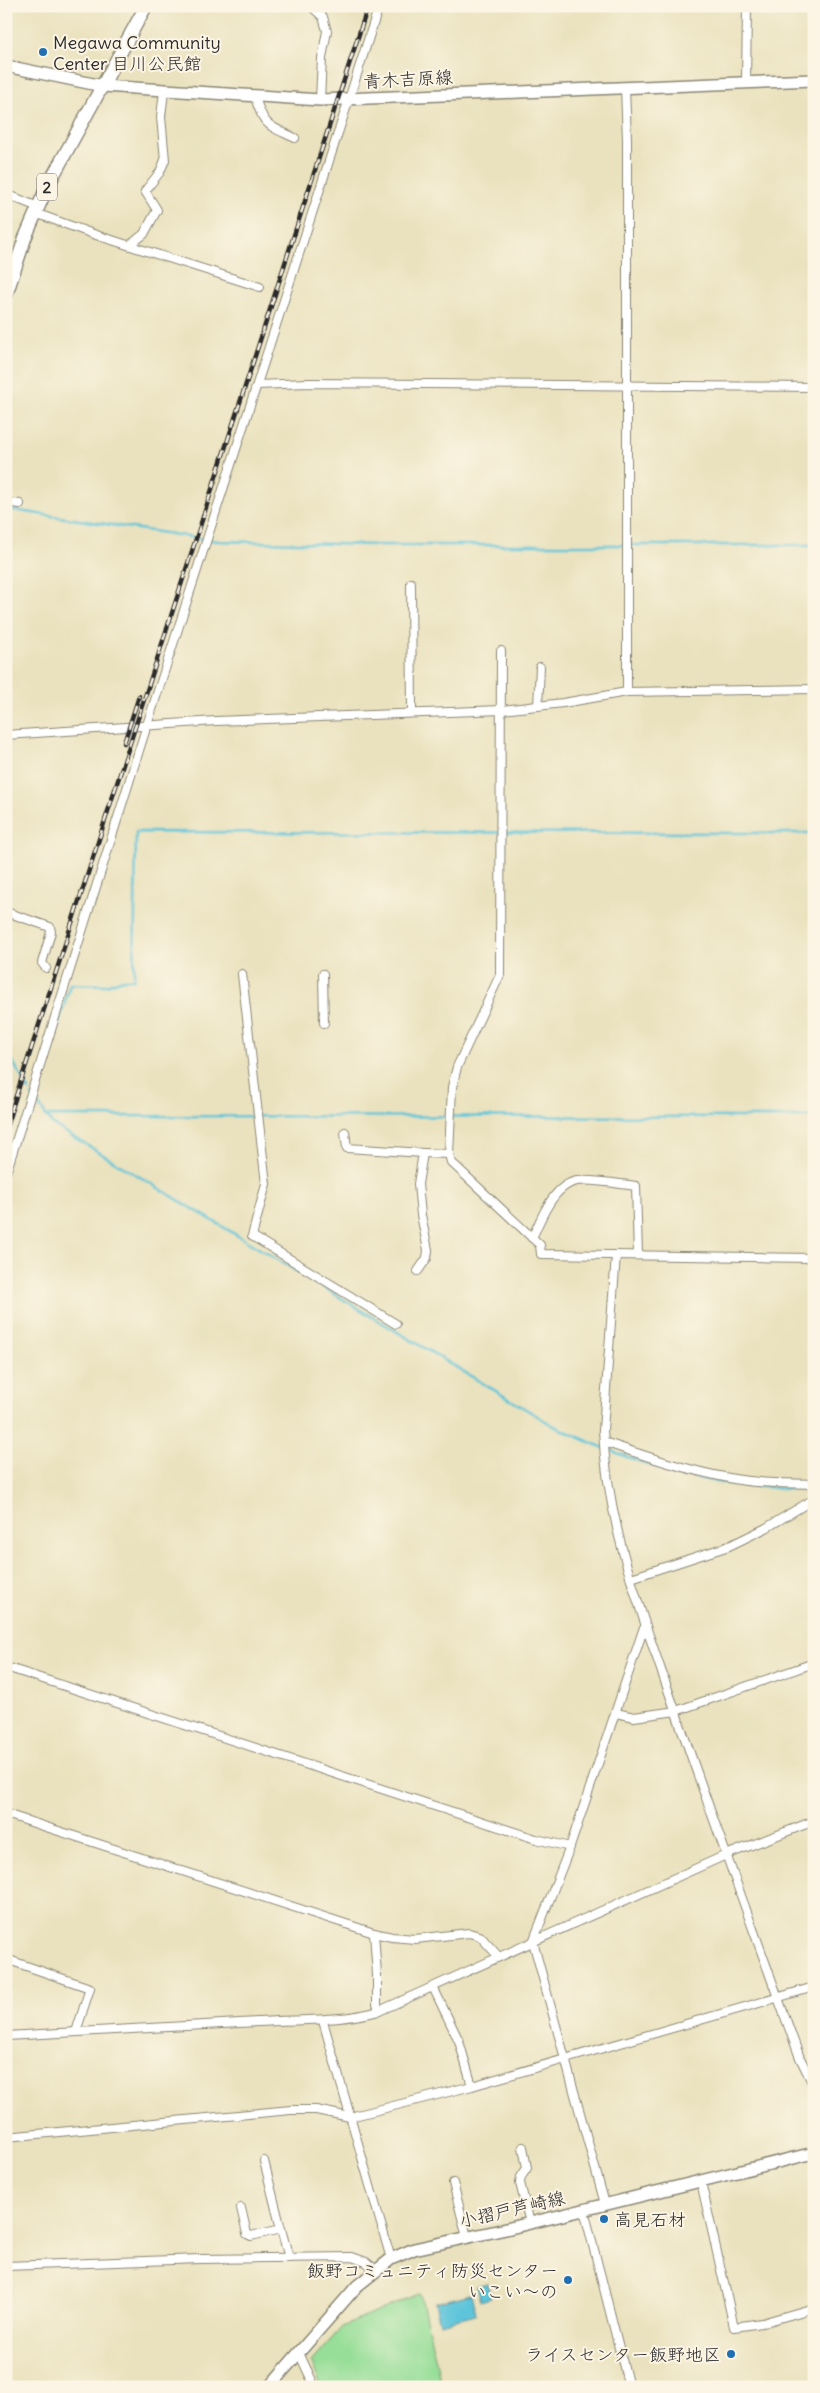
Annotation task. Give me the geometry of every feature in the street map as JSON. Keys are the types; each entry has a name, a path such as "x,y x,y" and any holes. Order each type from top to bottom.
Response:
{"main road":[{"name":"2","path":"6,295 36,210 146,6"},
{"name":"青木吉原線","path":"6,66 103,86 320,100 814,80"},
{"name":"小摺戸芦崎線","path":"269,2387 357,2286 391,2259 414,2249 701,2182 814,2153"}],"street":[{"path":"311,6 323,17 327,31 322,58 320,100"},
{"path":"6,1173 147,725 379,6"},
{"path":"746,83 747,6"},
{"path":"625,88 627,140 627,692"},
{"path":"130,245 144,234 156,210 145,191 160,172 165,160 162,117 164,91"},
{"path":"255,97 261,117 266,124 295,138"},
{"path":"6,194 36,210 130,245 260,287"},
{"path":"257,385 308,383 814,387"},
{"path":"6,502 20,504"},
{"path":"411,583 412,713"},
{"path":"502,651 500,976 457,1067 452,1087 449,1154 451,1162 540,1245 541,1254 814,1258"},
{"path":"538,706 540,666"},
{"path":"6,736 147,725 502,710 627,692 814,690"},
{"path":"6,912 50,927 51,932 42,963 46,968"},
{"path":"242,974 266,1184 252,1236 396,1324"},
{"path":"323,974 324,1023"},
{"path":"345,1132 348,1148 449,1154"},
{"path":"418,1271 427,1258 428,1250 421,1215 418,1184 423,1153"},
{"path":"532,1238 546,1208 559,1192 576,1181 636,1186 638,1255"},
{"path":"616,1255 604,1442 614,1521 646,1626 726,1855 800,2058 814,2086"},
{"path":"604,1442 661,1462 730,1478 765,1483 814,1484"},
{"path":"631,1578 729,1546 766,1528 814,1499"},
{"path":"605,2204 533,1942 570,1847 643,1630 646,1626"},
{"path":"616,1713 634,1717 676,1711 814,1663"},
{"path":"6,1667 536,1838 570,1847"},
{"path":"6,1814 392,1938 415,1939 469,1933 480,1936 499,1957"},
{"path":"6,2036 263,2021 323,2021 358,2017 379,2011 433,1988 726,1855 814,1821"},
{"path":"374,1933 378,1974 376,2004 379,2011"},
{"path":"6,1959 90,1988 76,2032"},
{"path":"6,2137 291,2110 316,2110 350,2117 472,2086 814,1987"},
{"path":"433,1988 459,2041 472,2086"},
{"path":"323,2021 391,2259"},
{"path":"523,2147 527,2168 521,2177 520,2183 530,2223"},
{"path":"264,2160 290,2258"},
{"path":"701,2182 734,2327 762,2322 814,2308"},
{"path":"452,2183 467,2237"},
{"path":"240,2208 247,2234 251,2236 281,2229"},
{"path":"584,2210 629,2387"},
{"path":"6,2266 352,2257 366,2262 376,2269"},
{"path":"299,2353 315,2387"}],"green space":[{"path":"420,2293 442,2387 322,2387 311,2362 342,2327"}],"water":[{"path":"487,2283 491,2298 480,2301 476,2286"},
{"path":"471,2294 476,2314 440,2323 435,2303"}],"waterway":[{"path":"6,509 218,541 375,545 814,545"},
{"path":"36,1103 70,984 106,985 123,979 134,979 136,832 814,833"},
{"path":"6,1050 29,1090"},
{"path":"32,1095 52,1124 554,1426 638,1461 682,1474 737,1484 814,1490"},
{"path":"45,1116 814,1117"}],"railway":[{"path":"6,1127 368,6"},
{"path":"124,743 139,696"}],"place":[{"name":"Megawa Community Center 目川公民館","path":"43,52"},
{"name":"高見石材","path":"604,2219"},
{"name":"飯野コミュニティ防災センター いこい～の","path":"568,2280"},
{"name":"ライスセンター飯野地区","path":"731,2354"}]}
